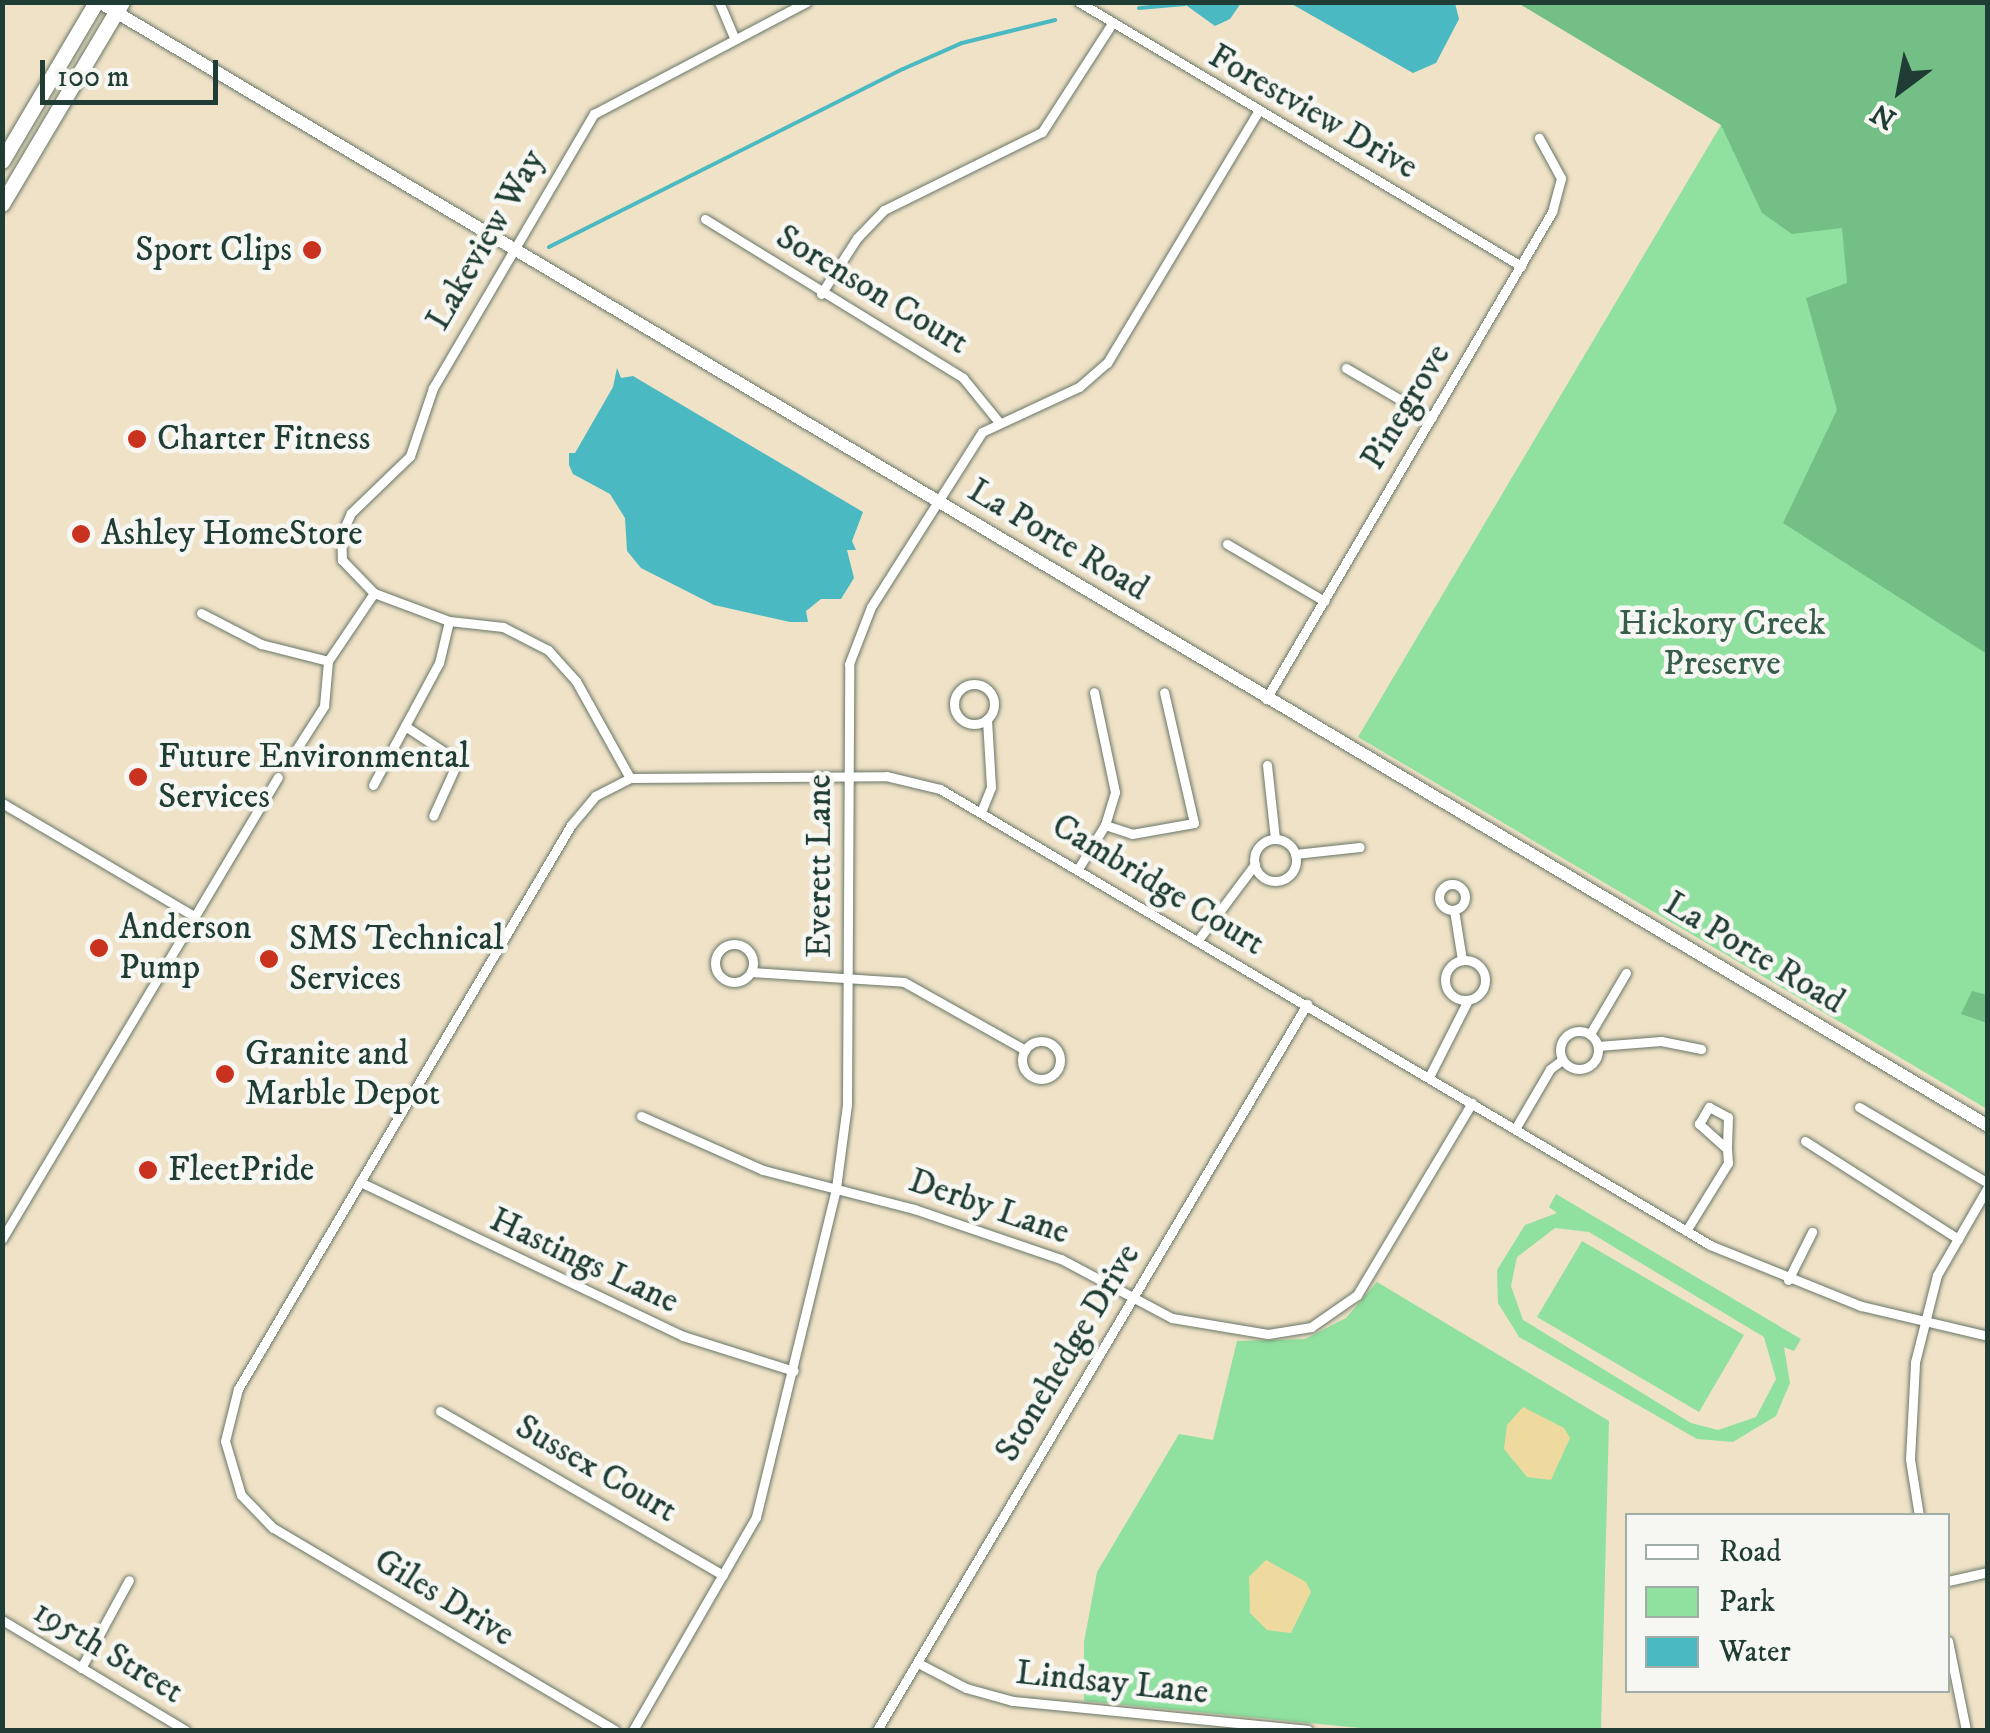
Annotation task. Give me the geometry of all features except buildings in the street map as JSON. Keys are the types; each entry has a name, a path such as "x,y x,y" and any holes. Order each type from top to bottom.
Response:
{"main road":[{"path":"2,160 98,2"},
{"path":"2,204 119,7"}],"street":[{"name":"La Porte Road","path":"98,2 119,7 934,501 1988,1126"},
{"path":"718,2 734,37"},
{"name":"Lakeview Way","path":"374,593 342,560 341,536 351,514 410,456 434,388 513,244 594,114 806,2"},
{"name":"Forestview Drive","path":"1079,2 1111,25 1521,266"},
{"path":"821,294 884,210 1042,132 1111,25"},
{"name":"Everett Lane","path":"633,1730 756,1517 836,1188 847,1104 849,664 871,607 970,445 998,420 1079,387 1107,363 1258,112"},
{"name":"Pinegrove","path":"1266,699 1521,266 1560,191 1561,178 1538,138"},
{"name":"Sorenson Court","path":"705,219 963,378 998,420"},
{"path":"1346,368 1432,418"},
{"path":"1227,544 1324,601"},
{"path":"294,753 324,706 328,661 374,593 449,621 503,627 548,650 576,682 630,778 596,796 571,824 360,1182"},
{"path":"200,613 261,644 328,661"},
{"path":"373,786 439,663 449,621"},
{"path":"981,812 991,788 987,720 994,706 990,691 977,684 962,688 954,702 959,716 972,724 987,720"},
{"path":"1078,869 1105,825 1115,792 1094,692"},
{"path":"1105,825 1132,834 1194,823 1164,692"},
{"path":"405,726 458,760 434,816"},
{"path":"1267,764 1275,839 1296,854 1360,847"},
{"name":"Cambridge Court","path":"630,778 847,776 924,783 1078,869 1686,1231 1788,1280 1924,1322 1988,1336"},
{"path":"2,1239 278,777"},
{"path":"2,803 194,916"},
{"path":"1198,940 1255,864 1258,848 1275,839"},
{"path":"1255,864 1264,877 1280,880 1293,872 1296,854"},
{"path":"1454,910 1462,960"},
{"path":"751,972 752,957 742,946 728,945 716,954 715,969 725,980 740,981 751,972 904,982 1025,1050"},
{"path":"1429,1077 1468,1000 1481,992 1485,977 1477,964 1462,960 1448,968 1444,983 1452,996 1468,1000"},
{"path":"1590,1034 1626,973"},
{"name":"Stonehedge Drive","path":"877,1730 1307,1004"},
{"path":"1576,1030 1590,1034 1598,1046 1595,1061 1582,1069 1562,1060 1563,1038 1576,1030"},
{"path":"1598,1046 1661,1041 1701,1049"},
{"path":"1037,1042 1051,1044 1059,1056 1057,1070 1045,1078 1031,1076 1022,1064 1025,1050 1037,1042"},
{"path":"1514,1129 1550,1069 1562,1060"},
{"name":"Derby Lane","path":"640,1116 745,1163 1031,1248 1172,1318 1219,1330 1282,1334 1323,1322 1362,1288 1472,1104"},
{"path":"1686,1231 1728,1163 1728,1117 1708,1107 1699,1124 1727,1149"},
{"path":"1860,1107 1988,1185 1937,1275 1924,1322 1909,1422 1920,1513"},
{"path":"1805,1141 1958,1239"},
{"name":"Hastings Lane","path":"360,1182 683,1336 794,1372"},
{"name":"Giles Drive","path":"360,1182 231,1405 226,1452 250,1507 284,1535 615,1730"},
{"path":"2,1211 14,1218"},
{"path":"1788,1280 1812,1232"},
{"name":"Sussex Court","path":"440,1411 723,1576"},
{"path":"1950,1581 1988,1572"},
{"path":"81,1668 129,1580"},
{"name":"195th Street","path":"2,1620 185,1730"},
{"path":"1950,1651 1966,1730"},
{"name":"Lindsay Lane","path":"918,1663 997,1698 1214,1726 1308,1730"}],"green space":[{"name":"Hickory Creek Preserve","path":"1518,3 1987,3 1987,1109 1358,737 1721,125"},
{"path":"1518,3 1987,3 1987,654 1783,523 1837,410 1806,298 1847,283 1842,228 1792,234 1762,213 1721,125"},
{"path":"1972,991 1987,995 1987,1023 1961,1014"},
{"path":"1556,1194 1801,1339 1794,1351 1784,1347 1790,1383 1776,1416 1733,1442 1697,1439 1519,1337 1498,1303 1497,1270 1525,1225 1557,1213 1549,1207","holes":["1555,1228 1589,1232 1764,1337 1776,1379 1756,1417 1718,1430 1691,1423 1523,1320 1511,1286 1517,1257"]},
{"path":"1582,1241 1744,1335 1699,1412 1537,1317"},
{"path":"1377,1282 1609,1421 1601,1730 1381,1730 1084,1701 1084,1642 1097,1572 1179,1434 1213,1440 1237,1341 1305,1339 1346,1318"}],"sand":[{"path":"1523,1407 1564,1428 1570,1438 1551,1480 1527,1477 1504,1449 1507,1425"},
{"path":"1266,1560 1306,1582 1311,1592 1291,1633 1267,1630 1250,1613 1249,1577"}],"water":[{"path":"1183,3 1241,3 1230,19 1215,26"},
{"path":"1290,3 1455,3 1459,19 1436,63 1413,73"},
{"path":"617,368 621,378 633,376 863,512 852,541 856,550 847,550 854,578 841,599 821,599 806,611 808,622 790,622 714,605 641,568 627,551 625,518 610,494 573,474 569,465 569,453 575,453 613,387"}],"waterway":[{"path":"1139,8 1185,4"},
{"path":"549,247 903,69 962,43 1055,20"}],"place":[{"name":"Sport Clips","path":"312,250"},
{"name":"Charter Fitness","path":"137,439"},
{"name":"Ashley HomeStore","path":"81,534"},
{"name":"Future Environmental Services","path":"138,777"},
{"name":"Anderson Pump","path":"99,948"},
{"name":"SMS Technical Services","path":"269,959"},
{"name":"Granite and Marble Depot","path":"225,1074"},
{"name":"FleetPride","path":"148,1170"}]}
